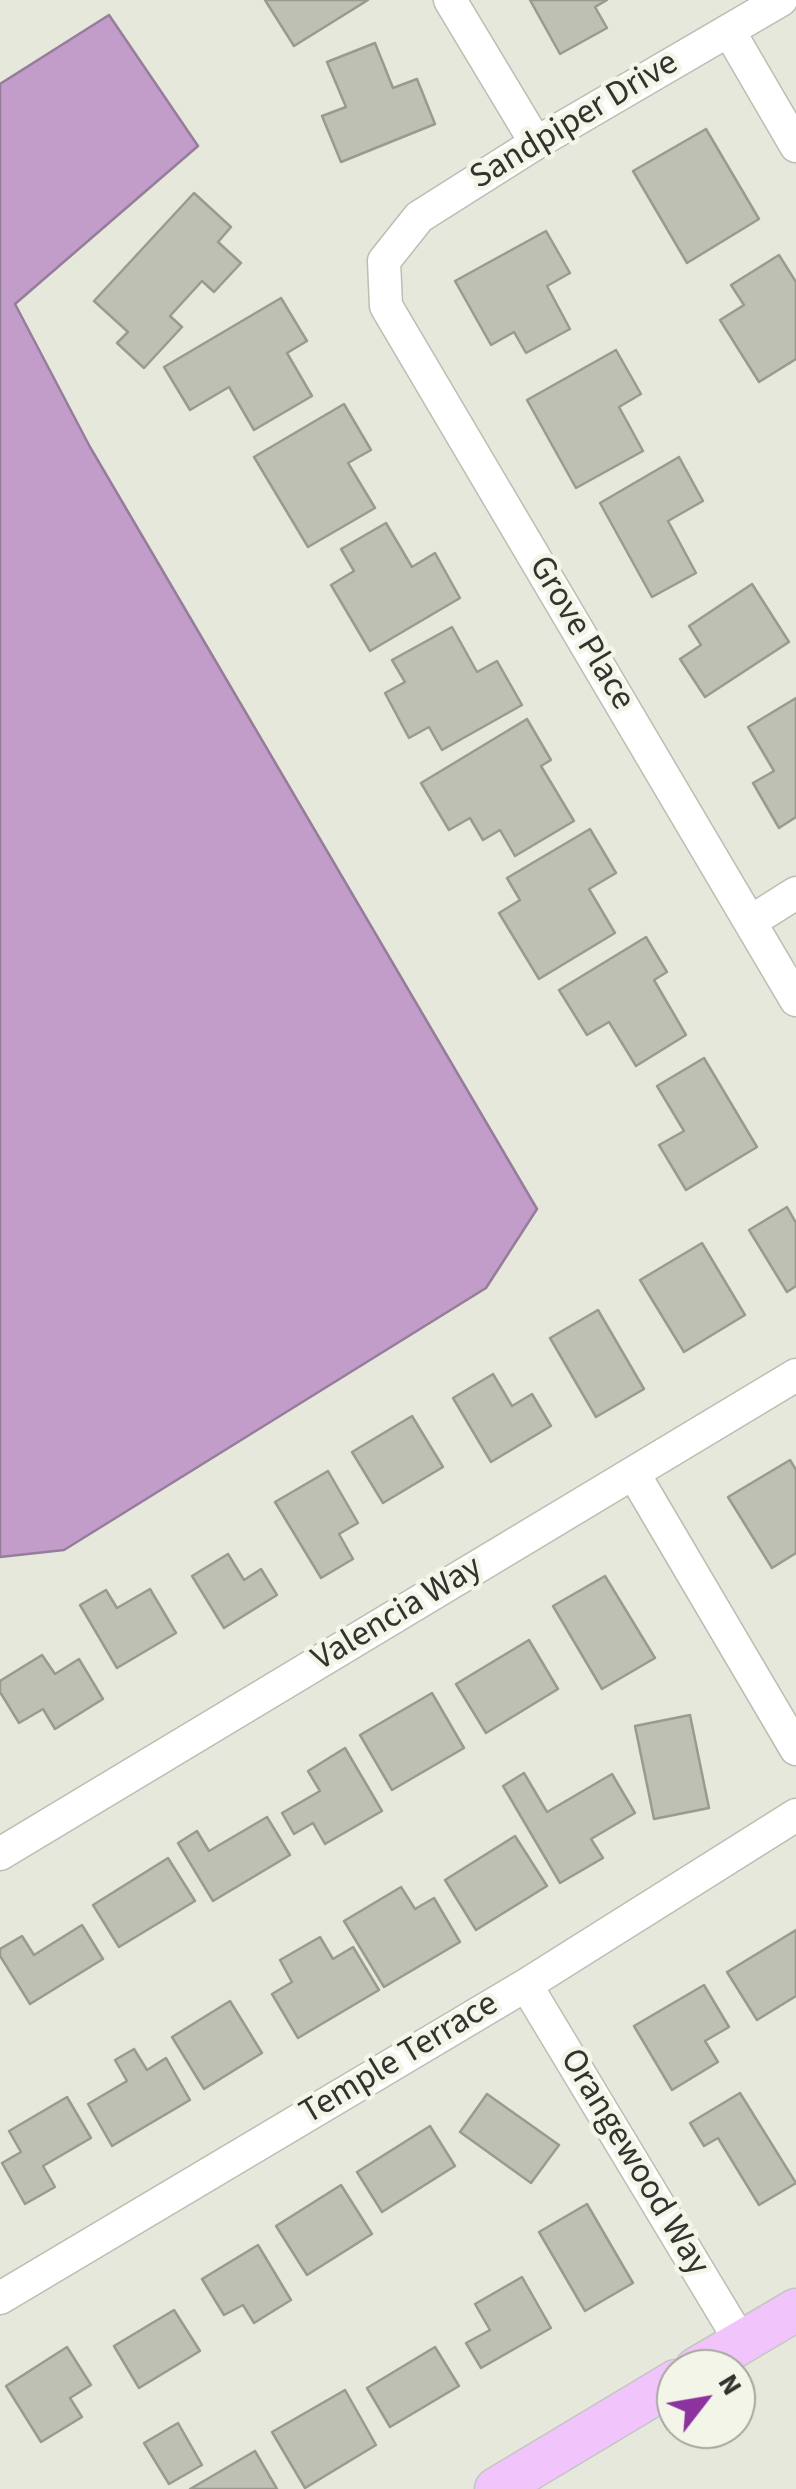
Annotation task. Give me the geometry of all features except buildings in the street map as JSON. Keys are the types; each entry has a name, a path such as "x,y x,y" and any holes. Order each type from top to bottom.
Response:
{"main road":[{"path":"729,2349 796,2310"},
{"path":"496,2489 656,2393"}],"street":[{"path":"450,0 536,143"},
{"name":"Sandpiper Drive","path":"384,261 419,216 781,0"},
{"path":"729,31 796,146"},
{"name":"Grove Place","path":"384,261 386,306 796,1000"},
{"path":"750,922 796,893"},
{"name":"Valencia Way","path":"0,1854 796,1375"},
{"path":"634,1474 796,1750"},
{"name":"Temple Terrace","path":"0,2298 526,1985 796,1815"},
{"name":"Orangewood Way","path":"526,1985 741,2342"}],"shaded area":[{"path":"109,15 198,146 15,304 90,447 537,1209 486,1288 64,1550 0,1557 0,84"}]}
